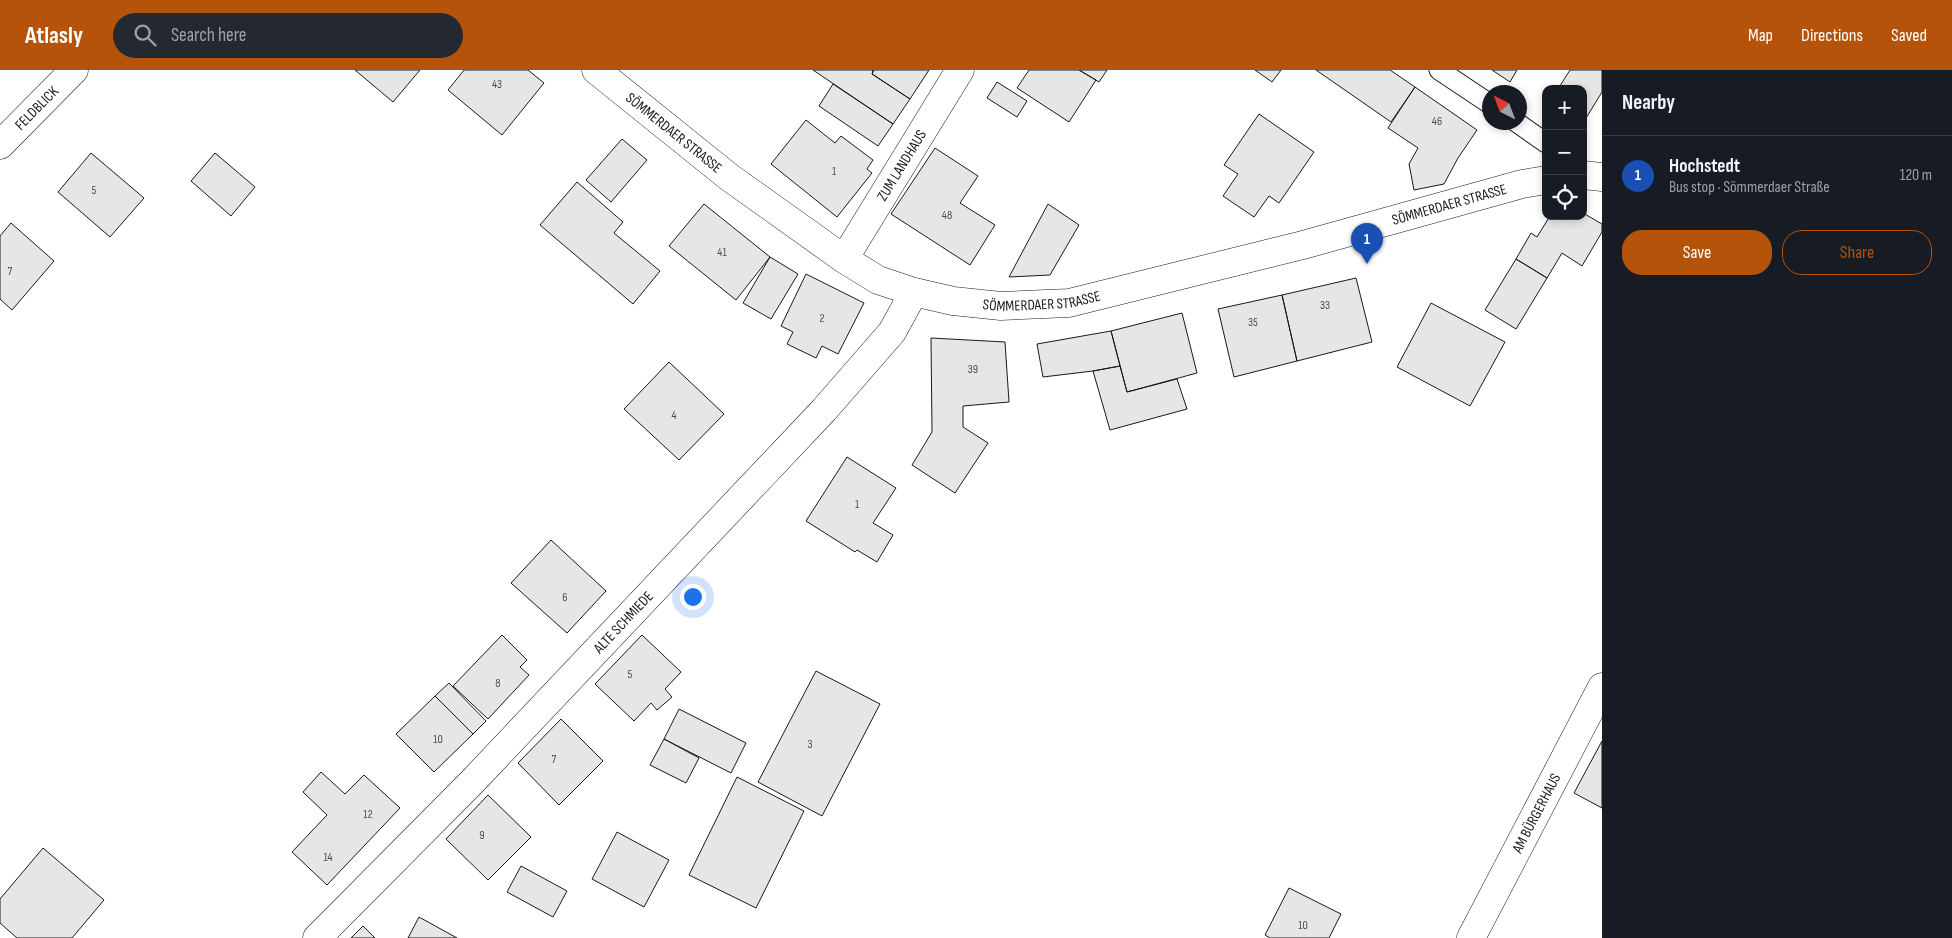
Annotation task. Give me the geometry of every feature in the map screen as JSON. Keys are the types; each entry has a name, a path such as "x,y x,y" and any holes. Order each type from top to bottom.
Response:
{"street":[{"name":"FELDBLICK","path":"0,145 74,70"},
{"name":"SÖMMERDAER STRASSE","path":"596,70 729,177 844,259 878,280 914,292 953,301 1001,306 1069,303 1303,245 1522,184 1542,181"},
{"name":"ZUM LANDHAUS","path":"844,259 960,70"},
{"name":"ALTE SCHMIEDE","path":"317,938 479,775 824,410 892,332 914,292"},
{"name":"AM BÜRGERHAUS","path":"1471,938 1602,688"}],"lane":[{"path":"1439,70 1482,99"},
{"path":"1527,130 1542,140"}],"building":[{"path":"355,70 420,70 393,102"},
{"path":"464,70 528,70 544,83 502,135 448,90"},
{"path":"813,70 872,70 872,74 910,99 893,124"},
{"path":"874,70 929,70 910,99 872,74"},
{"path":"1029,70 1079,70 1096,80 1069,122 1017,88"},
{"path":"1079,70 1107,70 1099,82"},
{"path":"1255,70 1281,70 1272,82"},
{"path":"1316,70 1390,70 1415,87 1391,122"},
{"path":"1492,70 1517,70 1510,82"},
{"path":"1570,70 1602,70 1602,92 1587,116 1587,85 1561,85"},
{"path":"997,82 1027,101 1017,117 987,98"},
{"path":"833,84 893,124 878,146 819,106"},
{"path":"1415,87 1477,130 1458,158 1444,184 1414,190 1409,164 1418,148 1388,128"},
{"path":"1259,114 1314,152 1279,203 1269,196 1254,217 1223,196 1238,174 1224,165"},
{"path":"806,120 835,143 841,136 873,160 867,169 872,173 837,217 771,164"},
{"path":"622,139 647,160 611,202 586,180"},
{"path":"935,148 978,176 960,203 995,225 970,265 891,214"},
{"path":"91,153 144,198 110,237 58,192"},
{"path":"215,153 255,187 231,216 191,181"},
{"path":"577,182 623,222 614,233 660,271 633,304 540,225"},
{"path":"704,204 770,257 736,300 669,246"},
{"path":"1048,204 1079,225 1050,275 1009,277"},
{"path":"1587,215 1602,224 1602,232 1582,266 1562,253 1547,278 1516,259 1531,233 1537,237 1548,220 1587,220"},
{"path":"11,223 54,261 12,310 0,299 0,236"},
{"path":"770,257 798,274 771,319 743,303"},
{"path":"1516,259 1547,278 1516,329 1485,310"},
{"path":"806,274 864,303 838,354 822,346 816,358 787,344 793,332 781,326"},
{"path":"1356,278 1372,342 1297,361 1282,295"},
{"path":"1282,295 1297,361 1234,377 1218,309"},
{"path":"1431,303 1505,342 1470,406 1397,367"},
{"path":"1182,313 1197,373 1127,392 1111,331"},
{"path":"1111,331 1120,366 1043,377 1037,344"},
{"path":"931,338 1005,342 1009,402 963,406 963,427 988,443 955,493 912,465 932,432"},
{"path":"669,362 724,414 679,460 624,409"},
{"path":"1120,366 1127,392 1177,379 1187,409 1110,430 1093,371"},
{"path":"847,457 896,488 873,523 893,535 877,562 857,550 855,552 806,521"},
{"path":"551,540 606,591 567,633 511,583"},
{"path":"502,635 527,660 520,667 529,675 488,719 453,686"},
{"path":"642,635 681,672 665,689 672,697 657,710 651,703 634,721 595,684"},
{"path":"816,671 880,704 822,816 758,782"},
{"path":"449,683 486,721 473,734 435,696"},
{"path":"435,696 473,734 434,772 396,734"},
{"path":"679,709 746,743 731,773 664,739"},
{"path":"561,719 603,761 559,805 518,763"},
{"path":"664,739 699,758 686,783 650,765"},
{"path":"1602,741 1602,808 1574,793"},
{"path":"321,772 345,794 364,775 400,808 327,885 292,852 327,815 303,792"},
{"path":"737,777 804,811 756,908 689,875"},
{"path":"488,795 531,837 488,880 446,839"},
{"path":"617,832 669,860 644,907 592,879"},
{"path":"43,848 104,900 72,938 17,938 0,923 0,899"},
{"path":"521,866 567,891 553,917 507,892"},
{"path":"1289,888 1341,914 1329,938 1270,938 1265,935"},
{"path":"419,917 457,938 408,938"},
{"path":"363,926 375,938 351,938"}],"place":[{"name":"Hochstedt","path":"1367,264"}]}
